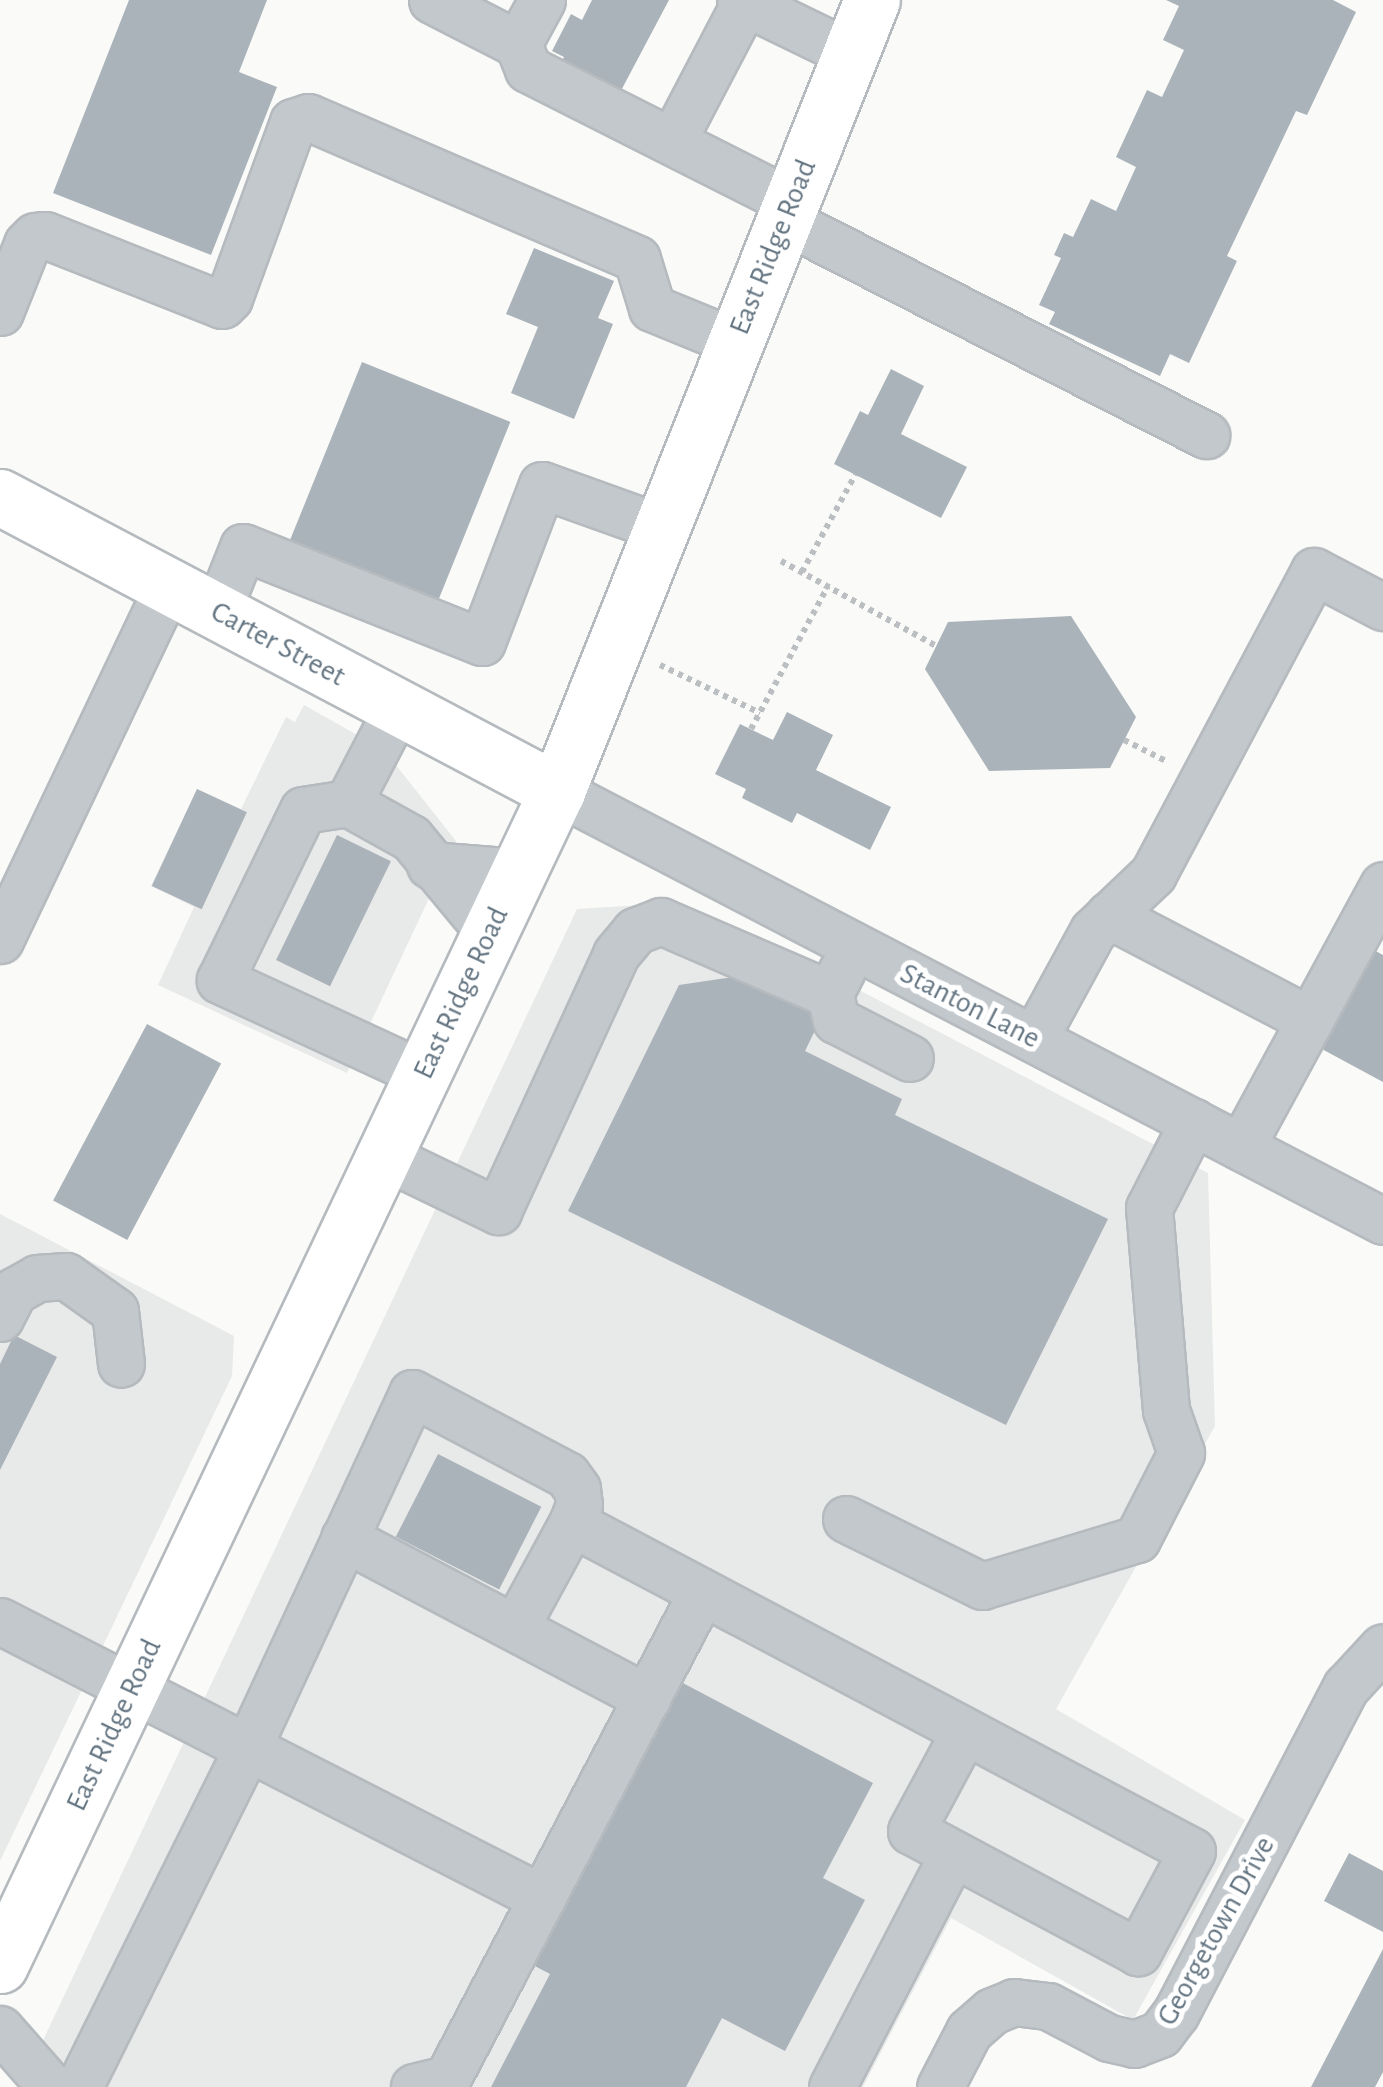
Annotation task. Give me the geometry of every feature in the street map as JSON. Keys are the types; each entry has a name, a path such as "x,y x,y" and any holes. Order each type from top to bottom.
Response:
{"main road":[{"name":"East Ridge Road","path":"0,1965 557,791 872,0"},
{"name":"Carter Street","path":"0,497 557,791"}],"street":[{"path":"432,0 518,44 528,69 673,140 787,211 1206,435"},
{"path":"518,44 542,0"},
{"path":"673,140 742,1 851,54"},
{"path":"0,312 27,244 35,236 45,235 222,305 228,298 294,122 308,116 636,259 652,308 736,342"},
{"path":"217,612 243,547 482,642 542,485 662,528"},
{"path":"1034,1039 1092,931 1153,874 1314,570 1383,607"},
{"path":"0,940 168,586"},
{"path":"348,803 398,708"},
{"name":"Stanton Lane","path":"557,791 1383,1221"},
{"path":"423,1074 220,980 304,810 348,803 411,838 490,933"},
{"path":"430,865 518,872"},
{"path":"1241,1147 1383,885"},
{"path":"1109,915 1310,1020"},
{"path":"384,1156 498,1211 616,954 635,931 661,922 830,994"},
{"path":"854,946 830,994 836,1020 910,1058"},
{"path":"846,1519 982,1586 1137,1539 1181,1453 1166,1410 1148,1208 1193,1122"},
{"path":"0,1318 14,1292 37,1278 66,1276 115,1311 121,1364"},
{"path":"407,1403 567,1475 577,1489 580,1505 572,1523 505,1623"},
{"path":"79,2087 248,1747 407,1403"},
{"path":"407,1403 546,1491 553,1502 551,1516 505,1623"},
{"path":"572,1523 1192,1852 1138,1952 911,1831 964,1732"},
{"path":"344,1538 647,1698"},
{"path":"414,2087 446,2079 702,1592"},
{"path":"0,1620 542,1898"},
{"name":"Georgetown Drive","path":"940,2087 968,2032 992,2011 1014,2002 1048,2006 1134,2044 1160,2034 1176,2013 1346,1687 1383,1647"},
{"path":"832,2087 952,1854"},
{"path":"0,2029 51,2087"}],"path":[{"path":"802,572 855,474"},
{"path":"781,560 936,646"},
{"path":"751,730 828,586"},
{"path":"660,665 760,712"},
{"path":"1124,740 1161,758"}],"shaded area":[{"path":"304,705 384,750 456,841 347,1073 158,985 194,907 151,886 197,789 241,809 286,717 295,722"},
{"path":"656,904 861,991 1208,1173 1215,1426 1056,1709 1245,1820 1133,2020 951,1918 863,2087 21,2087 577,909"},
{"path":"0,1214 234,1336 232,1376 0,1861"}],"building":[{"path":"129,0 267,0 239,72 277,87 211,255 53,193"},
{"path":"592,0 669,0 616,100 558,69 564,57 552,51 571,14 582,20"},
{"path":"1166,0 1333,0 1356,12 1307,115 1296,111 1227,256 1237,261 1189,363 1170,354 1160,376 1049,324 1055,312 1039,305 1061,258 1054,255 1064,233 1073,237 1091,199 1116,211 1136,167 1116,157 1147,90 1162,97 1184,50 1163,40 1179,6"},
{"path":"534,248 614,281 598,318 613,324 574,419 511,393 538,327 506,314"},
{"path":"362,362 510,422 438,602 289,542"},
{"path":"891,369 924,386 901,434 967,467 941,518 834,464 860,411 868,415"},
{"path":"1071,616 1136,717 1110,768 989,771 925,669 948,622"},
{"path":"787,712 833,735 816,770 891,807 870,850 797,813 792,823 742,798 746,789 715,774 740,724 773,740"},
{"path":"197,789 247,812 202,909 152,886"},
{"path":"337,835 391,861 330,986 276,960"},
{"path":"1372,949 1383,955 1383,1082 1320,1048"},
{"path":"740,976 822,1016 805,1051 902,1099 895,1115 1108,1219 1006,1425 568,1211 679,985"},
{"path":"147,1024 221,1063 127,1240 53,1201"},
{"path":"14,1335 57,1357 0,1470 0,1364"},
{"path":"438,1454 541,1507 499,1590 396,1537"},
{"path":"679,1681 873,1783 823,1878 865,1900 785,2051 722,2018 686,2087 491,2087 550,1974 531,1964"},
{"path":"1349,1853 1383,1871 1383,1932 1324,1901"},
{"path":"1383,1949 1383,2072 1375,2087 1311,2087"}]}
